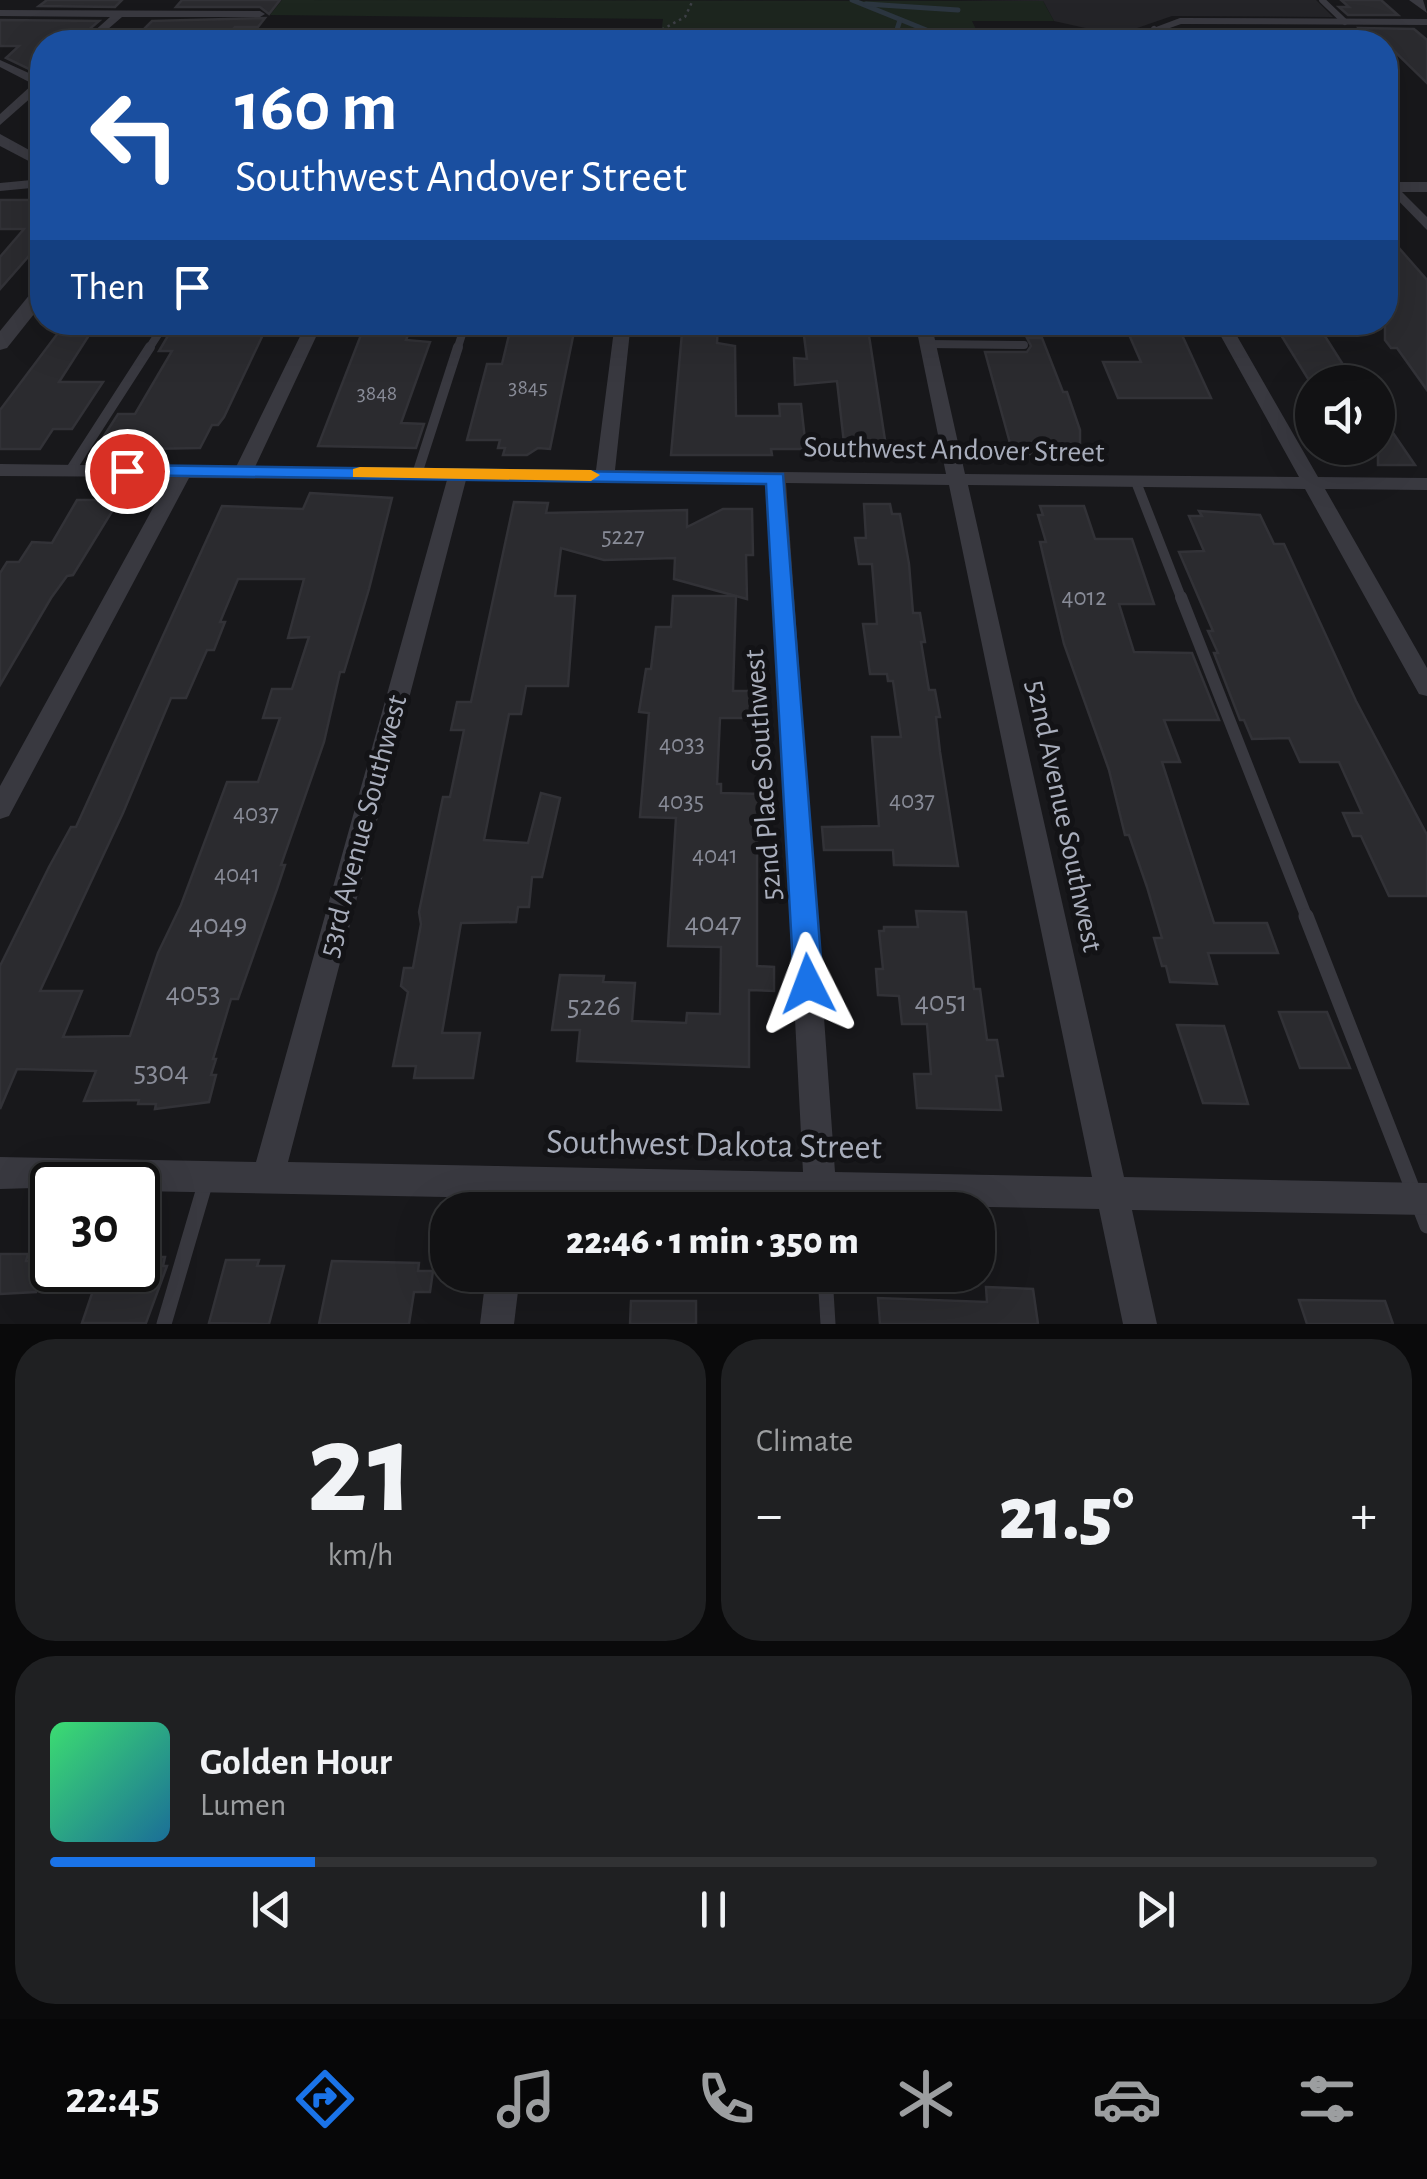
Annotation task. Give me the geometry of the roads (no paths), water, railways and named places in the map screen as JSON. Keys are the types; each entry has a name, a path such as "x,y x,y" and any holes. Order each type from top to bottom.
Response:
{"street":[{"path":"5,13 22,0"},
{"path":"134,13 152,0"},
{"path":"1415,0 1427,10"},
{"path":"5,13 260,14"},
{"path":"101,30 120,13"},
{"path":"1154,29 1180,21 1427,22"},
{"path":"1242,21 1250,30"},
{"path":"0,63 30,77"},
{"path":"0,121 30,94"},
{"path":"0,139 30,156"},
{"path":"0,187 30,184"},
{"path":"1398,185 1427,187"},
{"path":"1398,196 1427,226"},
{"path":"0,344 10,319 30,302"},
{"path":"243,472 309,335"},
{"path":"605,476 621,335"},
{"name":"52nd Avenue Southwest","path":"926,335 1140,1324"},
{"path":"1229,335 1427,688"},
{"name":"Southwest Andover Street","path":"0,470 1427,484"},
{"path":"0,809 182,472"},
{"name":"53rd Avenue Southwest","path":"268,1178 458,474"},
{"name":"52nd Place Southwest","path":"776,478 821,1192"},
{"name":"Southwest Dakota Street","path":"0,1174 268,1178 459,1192"},
{"name":"Southwest Dakota Street","path":"995,1195 1111,1192 1423,1208"},
{"path":"497,1324 501,1292"}],"lane":[{"path":"1322,0 1345,22"},
{"path":"70,470 158,335"},
{"path":"417,474 462,335"},
{"path":"942,335 1024,345"},
{"path":"1136,482 1423,1208"},
{"path":"164,1324 207,1177"},
{"path":"827,1292 828,1324"}],"waterway":[{"path":"852,0 926,30"},
{"path":"866,4 958,10"},
{"path":"897,30 900,20"}]}
